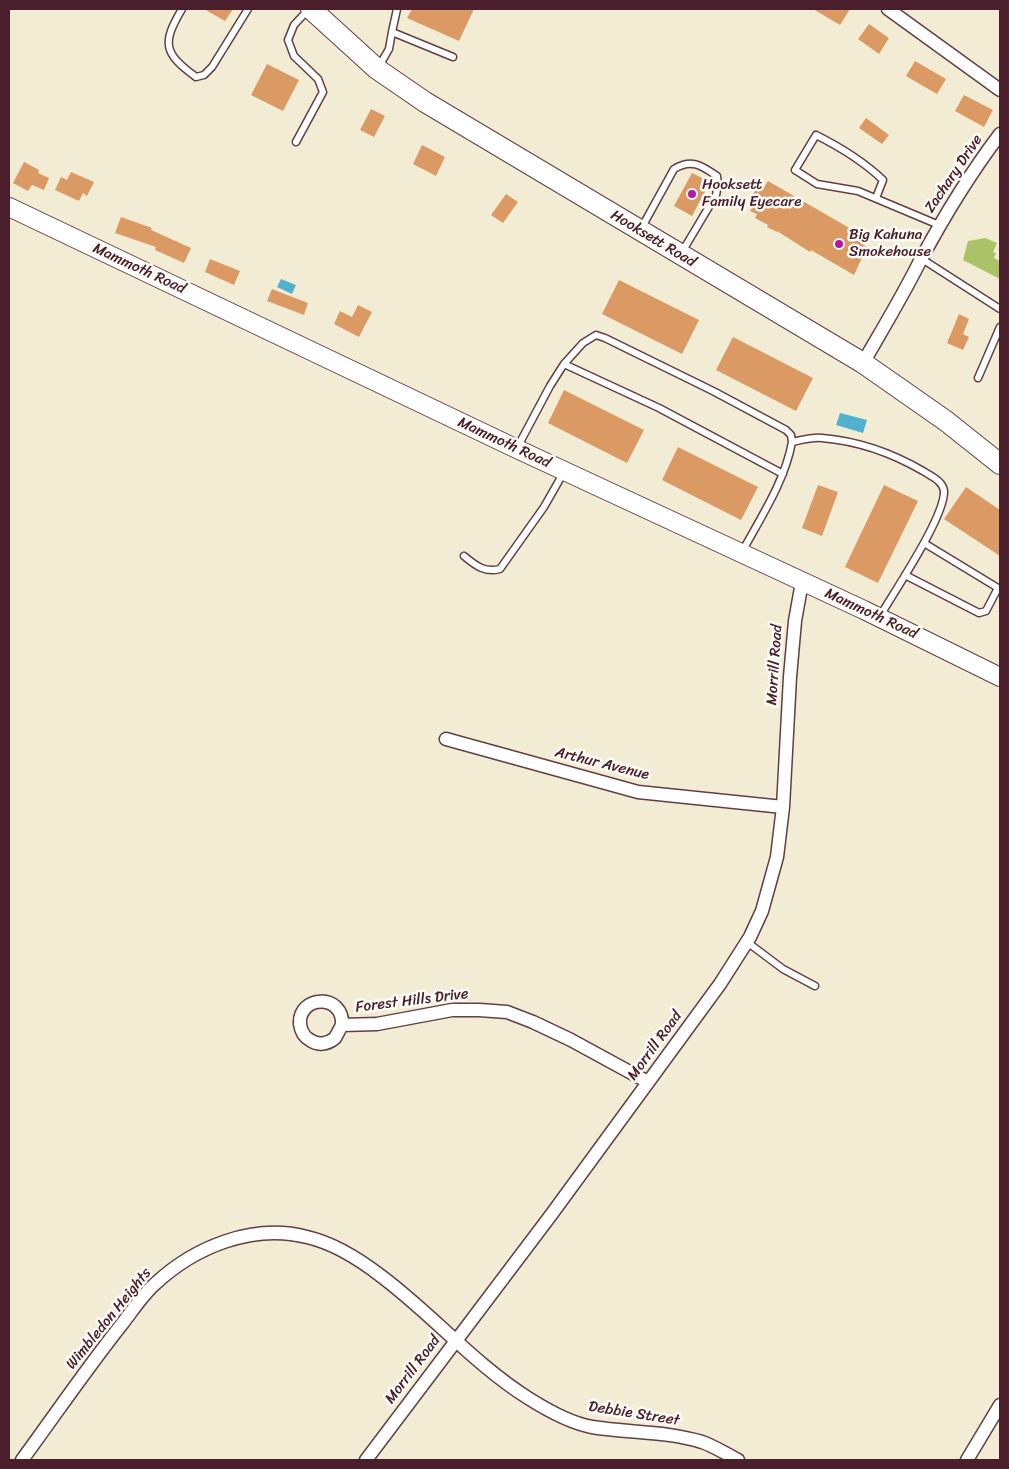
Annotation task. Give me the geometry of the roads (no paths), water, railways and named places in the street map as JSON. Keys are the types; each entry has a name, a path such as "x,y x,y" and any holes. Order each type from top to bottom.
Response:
{"main road":[{"name":"Hooksett Road","path":"310,9 377,69 425,102 863,364 946,421 1000,464"},
{"name":"Mammoth Road","path":"9,207 517,449 879,617 1000,678"}],"street":[{"path":"888,9 1000,90"},
{"name":"Zachary Drive","path":"863,364 939,225 976,164 1000,134"},
{"name":"Morrill Road","path":"366,1460 551,1215 720,984 747,942 762,911 777,857 783,807 794,621 802,582"},
{"name":"Arthur Avenue","path":"446,740 638,792 783,807"},
{"name":"Forest Hills Drive","path":"342,1025 377,1024 452,1010 507,1012 571,1040 648,1082"},
{"name":"Wimbledon Heights","path":"22,1460 110,1339 154,1284 175,1266 198,1252 224,1242 251,1235 279,1233 306,1236 332,1246 357,1259 380,1275 423,1309 456,1340"},
{"name":"Debbie Street","path":"456,1340 494,1373 528,1398 564,1418 591,1427 662,1434 703,1443 738,1460"},
{"path":"967,1460 1000,1405"}],"lane":[{"path":"182,9 169,33 168,42 174,58 196,76 204,75 212,67 248,9"},
{"path":"296,142 323,92 318,78 294,56 288,40 294,25 310,9"},
{"path":"377,69 389,49 397,9"},
{"path":"392,32 453,57"},
{"path":"876,198 883,180 868,166 816,135 795,170 817,184 858,191 939,225"},
{"path":"640,231 674,170 689,163 701,166 717,176 716,196 680,255"},
{"path":"922,259 1000,309"},
{"path":"978,378 1000,327"},
{"path":"517,449 564,364 583,343 596,335 605,338 713,391 786,430 791,435 790,454 783,474 741,554"},
{"path":"564,364 659,408 783,474"},
{"path":"792,442 821,438 856,444 885,452 938,480 942,486 944,493 938,513 924,543 879,617"},
{"path":"464,556 478,568 490,572 500,569 544,507 565,471"},
{"path":"905,575 979,613 986,611 999,587 924,543"},
{"path":"747,942 784,969 815,986"}],"water":[{"path":"281,279 296,285 292,294 277,287"},
{"path":"840,413 867,420 863,433 836,425"}],"place":[{"name":"Hooksett Family Eyecare","path":"692,194"},
{"name":"Big Kahuna Smokehouse","path":"839,244"}]}
